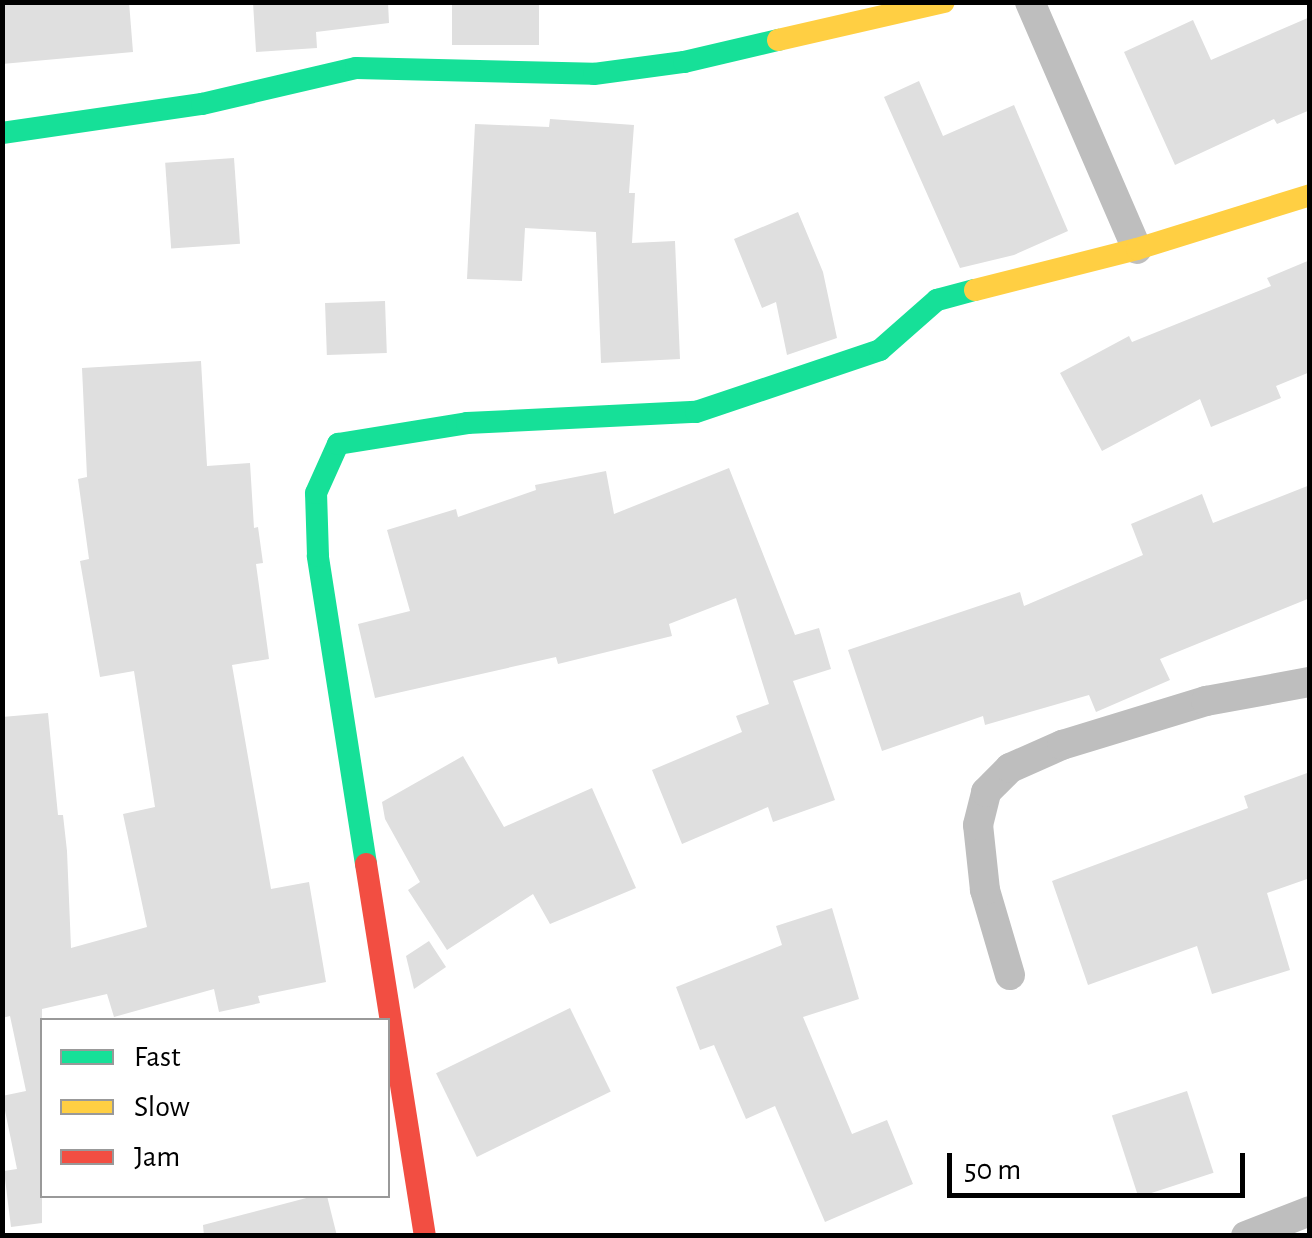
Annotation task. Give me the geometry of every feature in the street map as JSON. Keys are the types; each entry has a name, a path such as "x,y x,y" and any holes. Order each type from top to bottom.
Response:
{"street":[{"path":"2,133 202,104 356,68 594,74 684,62 944,2"},
{"path":"1030,2 1137,250"},
{"path":"425,1236 318,556 316,493 338,444 467,423 696,412 880,350 936,300 1137,250 1310,196"},
{"path":"1010,975 985,890 978,825 986,792 1010,768 1062,745 1206,701 1310,682"},
{"path":"1246,1236 1310,1211"}],"building":[{"path":"2,2 129,2 133,52 2,64"},
{"path":"253,2 388,2 389,23 316,32 317,48 256,52"},
{"path":"452,2 539,2 539,45 452,45"},
{"path":"1310,17 1310,110 1277,124 1274,119 1175,165 1124,52 1193,20 1211,60"},
{"path":"919,81 943,136 1014,105 1068,231 1014,255 960,268 884,97"},
{"path":"550,119 634,125 629,193 635,193 632,243 675,241 680,359 601,363 596,232 525,228 522,281 467,279 475,124 549,127"},
{"path":"234,158 240,244 171,249 165,163"},
{"path":"798,212 823,272 837,338 787,355 776,302 762,308 734,239"},
{"path":"1310,260 1310,372 1276,386 1281,398 1211,427 1200,399 1102,451 1060,373 1129,336 1132,342 1271,286 1267,278"},
{"path":"385,301 387,353 327,355 325,303"},
{"path":"201,361 207,466 250,463 254,528 258,527 263,563 256,564 269,659 232,665 271,889 309,882 326,982 258,996 260,1003 219,1012 214,989 114,1017 107,994 42,1009 42,1223 11,1227 4,1171 17,1169 2,1096 26,1091 10,1016 2,1018 2,717 48,713 58,815 63,815 67,851 71,948 147,927 123,814 155,807 134,671 100,677 80,561 89,559 78,479 87,477 82,368"},
{"path":"729,468 795,635 819,628 831,669 793,681 835,800 773,822 768,807 682,844 652,770 742,732 736,716 769,704 736,598 669,624 672,636 558,664 556,657 375,698 358,624 410,611 387,530 456,509 458,517 536,490 535,485 606,471 614,514"},
{"path":"1310,485 1310,598 1160,659 1170,680 1096,712 1089,695 985,725 983,716 882,751 848,650 1020,592 1024,606 1143,555 1131,524 1202,494 1213,523"},
{"path":"463,756 504,827 592,788 636,888 550,924 533,894 447,950 408,890 420,882 385,819 382,802"},
{"path":"1310,772 1310,878 1267,893 1290,970 1212,994 1197,946 1088,985 1052,881 1248,808 1244,796"},
{"path":"832,908 859,999 803,1017 852,1134 887,1120 913,1184 825,1222 775,1106 746,1119 714,1045 700,1050 676,987 782,945 776,926"},
{"path":"429,941 446,967 414,989 406,956"},
{"path":"570,1008 611,1092 477,1157 436,1073"},
{"path":"1187,1091 1214,1173 1138,1197 1112,1115"},
{"path":"306,1198 328,1198 337,1236 204,1236 203,1225"}],"traffic: fast":[{"path":"2,133 202,104 356,68 594,74 684,62 778,40"},
{"path":"366,864 318,556 316,493 338,444 467,423 696,412 880,350 937,300 975,290"}],"traffic: slow":[{"path":"778,40 944,2"},
{"path":"975,290 1137,249 1310,195"}],"traffic: jam":[{"path":"366,864 425,1236"}]}
